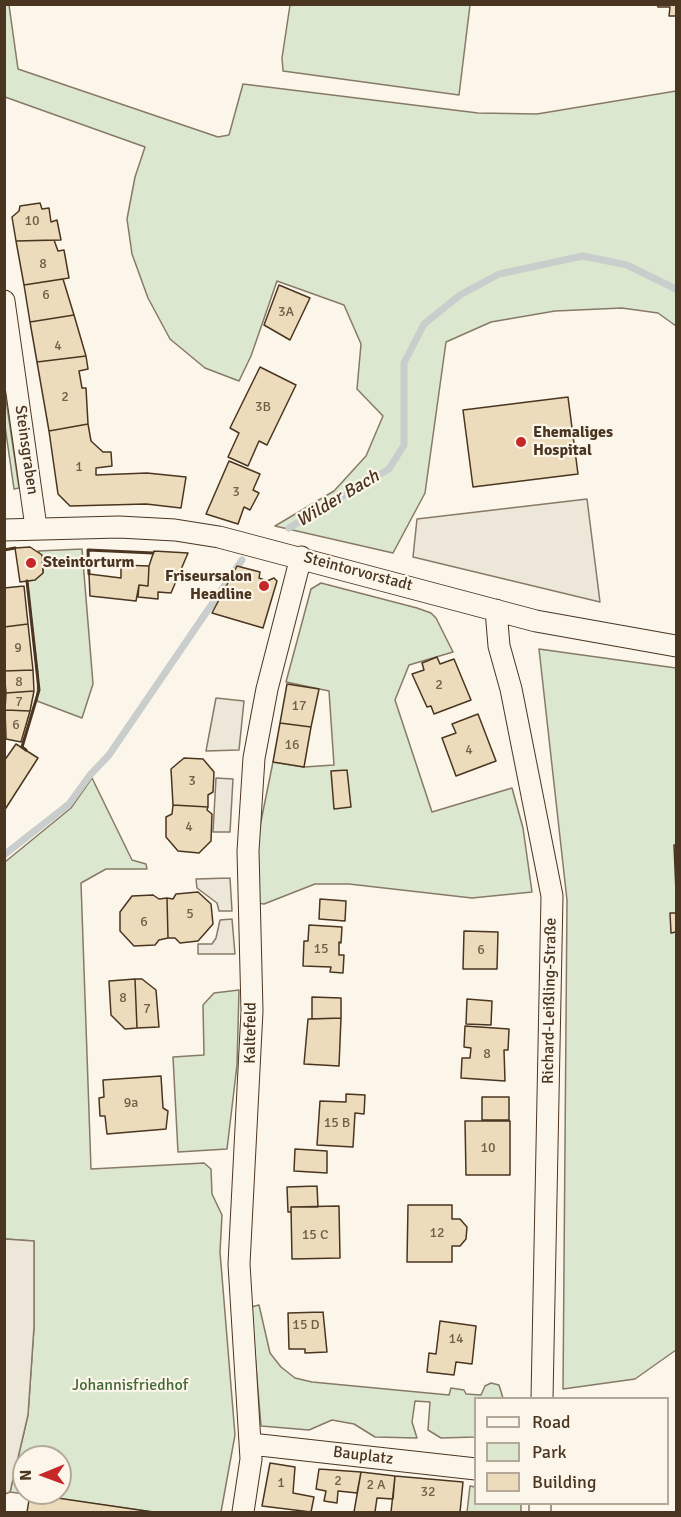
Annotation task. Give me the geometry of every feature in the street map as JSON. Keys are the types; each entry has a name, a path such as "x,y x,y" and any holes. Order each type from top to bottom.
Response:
{"street":[{"name":"Steinsgraben","path":"4,301 36,527"},
{"name":"Steintorvorstadt","path":"4,530 36,527 176,530 236,540 496,610 582,630 676,646"},
{"name":"Kaltefeld","path":"243,1512 251,1477 251,1444 239,1264 252,1011 249,840 254,758 296,556"},
{"name":"Richard-Leißling-Straße","path":"496,610 499,646 513,698 552,896 542,1397"},
{"name":"Bauplatz","path":"251,1444 474,1468"}],"green space":[{"path":"5,4 9,5 18,69 218,137 229,135 243,84 478,113 537,114 676,91 676,326 658,313 622,308 555,311 491,322 446,342 425,493 393,553 275,526 334,491 366,456 383,416 357,389 361,344 344,305 277,281 251,356 239,381 205,368 170,339 148,298 132,254 127,219 135,177 145,147 5,97"},
{"path":"290,5 470,5 459,95 283,71 282,58"},
{"path":"5,393 19,488 14,489 5,426"},
{"path":"82,549 93,684 82,718 37,701 38,674 27,581 35,580 43,573 44,560 38,551"},
{"path":"321,583 417,608 431,613 436,618 453,652 409,665 395,700 432,812 512,788 523,828 532,892 472,898 349,884 315,884 264,904 257,903 257,841 273,762 304,767 334,765 329,691 286,682 311,589"},
{"path":"539,649 676,668 676,1350 635,1379 563,1389 567,900"},
{"name":"Johannisfriedhof","path":"92,778 132,860 146,864 147,869 106,869 81,883 91,1169 204,1163 211,1169 212,1194 222,1215 220,1252 235,1435 221,1512 153,1512 72,1501 72,1445 21,1445 28,1415 34,1327 34,1241 5,1239 5,862 71,808"},
{"path":"239,990 237,1065 227,1149 178,1152 173,1057 204,1055 203,1005 214,993"},
{"path":"259,1305 270,1353 281,1367 295,1378 312,1382 449,1395 451,1388 464,1390 466,1394 481,1395 485,1386 491,1383 499,1385 503,1397 474,1397 474,1437 441,1438 428,1430 430,1402 415,1401 412,1422 417,1438 375,1437 354,1424 332,1420 309,1430 261,1426 251,1307"},
{"path":"470,1486 474,1487 474,1505 521,1505 521,1512 467,1512"}],"shaded area":[{"path":"587,499 600,602 413,557 417,519"},
{"path":"216,698 244,701 239,750 206,751"},
{"path":"216,778 233,779 230,832 213,832"},
{"path":"230,878 232,911 219,911 217,903 197,888 196,879"},
{"path":"232,919 235,954 198,954 198,944 212,944 216,938 220,920"},
{"path":"5,1239 34,1241 34,1327 28,1415 21,1445 12,1445 12,1483 10,1492 5,1494"}],"building":[{"path":"657,4 676,4 676,16 669,16 670,7 658,7"},
{"path":"40,203 42,209 49,208 51,222 57,220 61,240 16,241 12,217 19,211 20,206"},
{"path":"54,240 58,251 64,250 69,278 24,285 16,241"},
{"path":"63,279 74,315 30,322 24,285"},
{"path":"279,285 310,298 290,340 264,325"},
{"path":"74,315 86,356 37,362 30,322"},
{"path":"86,356 88,369 79,371 82,388 86,388 88,424 49,431 37,362"},
{"path":"260,367 296,385 267,445 259,441 248,466 228,457 239,433 230,428"},
{"name":"Ehemaliges Hospital","path":"568,397 578,474 473,487 463,410"},
{"path":"88,424 91,441 103,452 111,452 112,466 96,468 96,475 147,473 186,477 181,508 146,504 70,506 58,494 49,431"},
{"path":"229,461 260,474 253,490 259,493 250,510 244,507 238,524 206,514"},
{"name":"Steintorturm","path":"30,547 42,555 43,573 35,580 20,582 15,548"},
{"path":"154,551 188,553 171,593 158,592 158,599 138,597 139,585 148,586 149,566"},
{"path":"121,565 149,566 148,586 139,585 136,601 90,596 89,574 121,578"},
{"path":"237,566 260,572 259,578 267,581 274,578 277,581 263,628 212,613"},
{"path":"24,586 28,624 4,627 4,588"},
{"path":"28,624 33,670 4,671 4,627"},
{"path":"437,657 440,664 454,659 471,700 434,714 431,706 427,707 412,674 424,670 422,663"},
{"path":"33,670 34,691 6,693 4,671"},
{"path":"287,684 319,689 311,727 280,723"},
{"path":"34,691 30,711 5,710 6,693"},
{"path":"5,710 30,711 21,742 6,739"},
{"path":"478,714 496,761 456,776 442,738 456,733 452,724"},
{"path":"280,723 311,727 304,767 273,762"},
{"path":"16,744 38,758 4,811 4,761"},
{"path":"184,758 203,759 214,772 213,792 208,795 208,807 173,805 171,769"},
{"path":"347,770 351,807 334,809 331,771"},
{"path":"173,805 208,807 207,810 212,814 211,841 199,853 178,851 166,837 166,817 172,814"},
{"path":"674,845 676,845 676,892"},
{"path":"198,892 211,904 213,924 198,941 180,943 175,938 168,938 167,898 173,899 176,894"},
{"path":"153,895 159,899 167,898 168,938 159,940 155,945 134,946 120,931 120,912 132,896"},
{"path":"320,899 346,901 345,921 319,919"},
{"path":"670,913 676,913 676,932 671,933"},
{"path":"309,925 342,927 339,955 344,955 343,973 330,972 331,967 303,966 304,941 308,941"},
{"path":"464,931 498,932 497,969 463,969"},
{"path":"135,979 142,979 156,990 159,1027 137,1028"},
{"path":"135,979 137,1028 125,1029 111,1015 109,981"},
{"path":"312,997 341,998 341,1018 312,1019"},
{"path":"467,999 492,1001 491,1025 466,1024"},
{"path":"341,1018 339,1066 304,1064 308,1019"},
{"path":"465,1026 509,1029 508,1050 504,1050 505,1081 461,1078 462,1058 470,1058 471,1048 464,1047"},
{"path":"161,1076 163,1108 168,1111 166,1129 107,1134 105,1116 100,1116 99,1098 104,1097 103,1080"},
{"path":"346,1094 365,1095 364,1114 355,1113 353,1147 317,1145 320,1101 346,1102"},
{"path":"482,1097 509,1097 509,1120 482,1120"},
{"path":"465,1121 510,1121 510,1175 466,1175"},
{"path":"295,1149 327,1151 327,1173 294,1171"},
{"path":"317,1186 318,1207 291,1207 291,1212 288,1212 287,1187"},
{"path":"408,1205 452,1205 452,1219 460,1219 467,1227 466,1239 460,1246 452,1246 452,1262 407,1262"},
{"path":"339,1206 340,1258 292,1259 291,1207"},
{"path":"323,1312 327,1352 305,1353 305,1349 289,1349 288,1313"},
{"path":"440,1321 476,1326 472,1364 456,1362 454,1375 427,1372 429,1353 436,1354"},
{"path":"270,1463 295,1467 293,1493 314,1497 311,1512 262,1506"},
{"path":"319,1469 361,1472 357,1493 338,1491 337,1503 324,1501 326,1491 316,1489"},
{"path":"361,1472 395,1476 393,1499 377,1498 375,1512 354,1512"},
{"path":"395,1476 463,1482 460,1512 391,1512"},
{"path":"72,1500 153,1512 27,1512 28,1505 72,1505"}],"waterway":[{"name":"Wilder Bach","path":"289,528 389,469 404,445 404,363 424,324 460,295 499,274 583,256 627,265 676,289"},
{"name":"Wilder Bach","path":"4,855 69,804 90,775 109,755 242,560"}],"wall":[{"path":"4,550 15,548"},
{"path":"89,574 88,550 153,553"},
{"path":"26,750 22,747 39,690 27,581"}],"place":[{"name":"Ehemaliges Hospital","path":"521,442"},
{"name":"Steintorturm","path":"31,563"},
{"name":"Friseursalon Headline","path":"264,586"}]}
